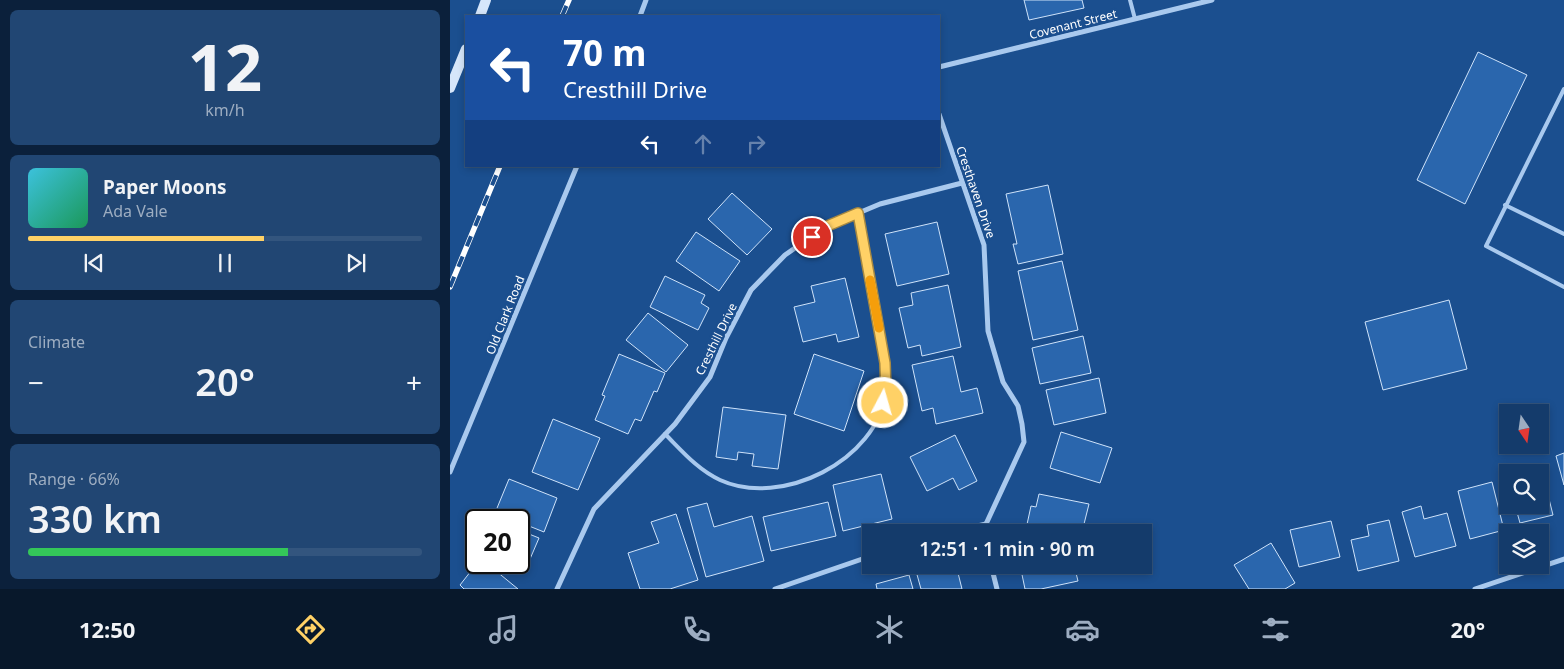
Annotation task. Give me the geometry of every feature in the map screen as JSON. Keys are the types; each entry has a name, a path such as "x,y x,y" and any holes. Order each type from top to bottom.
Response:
{"street":[{"path":"480,15 486,0"},
{"path":"640,15 646,0"},
{"name":"Covenant Street","path":"940,66 1212,0"},
{"path":"450,88 465,51"},
{"name":"Cresthaven Drive","path":"940,117 984,246 988,331 1003,382 1018,406 1024,442 986,524"},
{"name":"Old Clark Road","path":"450,472 577,167"},
{"name":"Cresthill Drive","path":"556,589 594,509 665,434 710,377 726,338 751,290 785,256 825,227 858,213 880,204 962,183"},
{"path":"775,589 862,559"},
{"path":"1475,589 1564,559"},
{"path":"993,574 997,589"}],"lane":[{"path":"1130,0 1135,19"},
{"path":"1564,89 1562,100 1505,205 1486,246 1564,287"},
{"path":"1505,205 1564,234"},
{"path":"665,434 696,465 721,480 746,487 794,484 818,476 844,460 867,435 880,413 884,399 885,363 858,213"}],"building":[{"path":"1024,0 1082,0 1084,8 1029,20"},
{"path":"1478,52 1527,75 1465,204 1417,180"},
{"path":"1048,185 1063,254 1018,264 1013,244 1017,244 1006,194"},
{"path":"732,193 772,229 747,255 708,219"},
{"path":"937,222 949,274 897,286 885,234"},
{"path":"696,232 740,261 719,291 676,261"},
{"path":"1062,261 1078,330 1033,340 1018,271"},
{"path":"665,276 705,295 701,303 709,308 698,330 650,307"},
{"path":"845,278 859,337 838,342 836,334 803,342 794,307 815,302 811,286"},
{"path":"948,285 961,347 922,356 920,345 908,348 899,308 913,305 911,293"},
{"path":"1449,300 1467,369 1383,390 1365,322"},
{"path":"648,313 688,345 666,372 626,340"},
{"path":"1083,336 1091,373 1040,384 1032,348"},
{"path":"619,354 665,373 657,392 654,391 641,421 635,419 628,434 595,420 605,396 602,395"},
{"path":"814,354 864,371 844,431 794,414"},
{"path":"953,356 961,392 977,388 983,413 936,424 933,408 922,411 912,365"},
{"path":"1099,378 1106,413 1054,425 1046,390"},
{"path":"723,407 786,415 778,469 752,466 754,454 738,452 737,460 716,457"},
{"path":"553,419 600,438 578,490 532,472"},
{"path":"1061,432 1112,448 1100,483 1050,468"},
{"path":"955,435 977,481 959,490 953,478 927,491 910,457"},
{"path":"1564,453 1564,485 1556,456"},
{"path":"881,474 892,519 872,524 862,524 862,526 843,531 833,485"},
{"path":"509,479 557,498 544,532 530,526 530,509 497,509"},
{"path":"1492,482 1502,524 1499,524 1499,531 1470,539 1458,491"},
{"path":"1039,494 1089,504 1084,524 1027,524 1031,506 1036,507"},
{"path":"1549,499 1553,515 1520,523 1518,514 1549,514"},
{"path":"828,502 836,536 771,551 763,517"},
{"path":"707,503 714,527 752,516 764,561 706,577 687,508"},
{"path":"1421,506 1424,519 1447,513 1456,546 1415,557 1402,512"},
{"path":"676,514 698,580 670,589 640,589 628,553 659,543 651,522"},
{"path":"1389,520 1399,561 1358,571 1351,540 1369,536 1367,525"},
{"path":"1331,521 1340,557 1299,567 1290,530"},
{"path":"530,534 539,538 530,559"},
{"path":"1271,543 1295,583 1285,589 1249,589 1234,565"},
{"path":"469,574 500,574 518,589 464,589 460,585"},
{"path":"917,574 958,574 962,589 921,589"},
{"path":"1022,574 1076,574 1078,581 1041,589 1025,589"},
{"path":"909,575 913,589 877,589 876,584"}],"railway":[{"path":"562,15 569,0"},
{"path":"450,287 500,167"}],"slow traffic":[{"path":"870,280 879,328"}],"route":[{"path":"812,237 825,227 858,213 885,363 886,392 883,403"}]}
